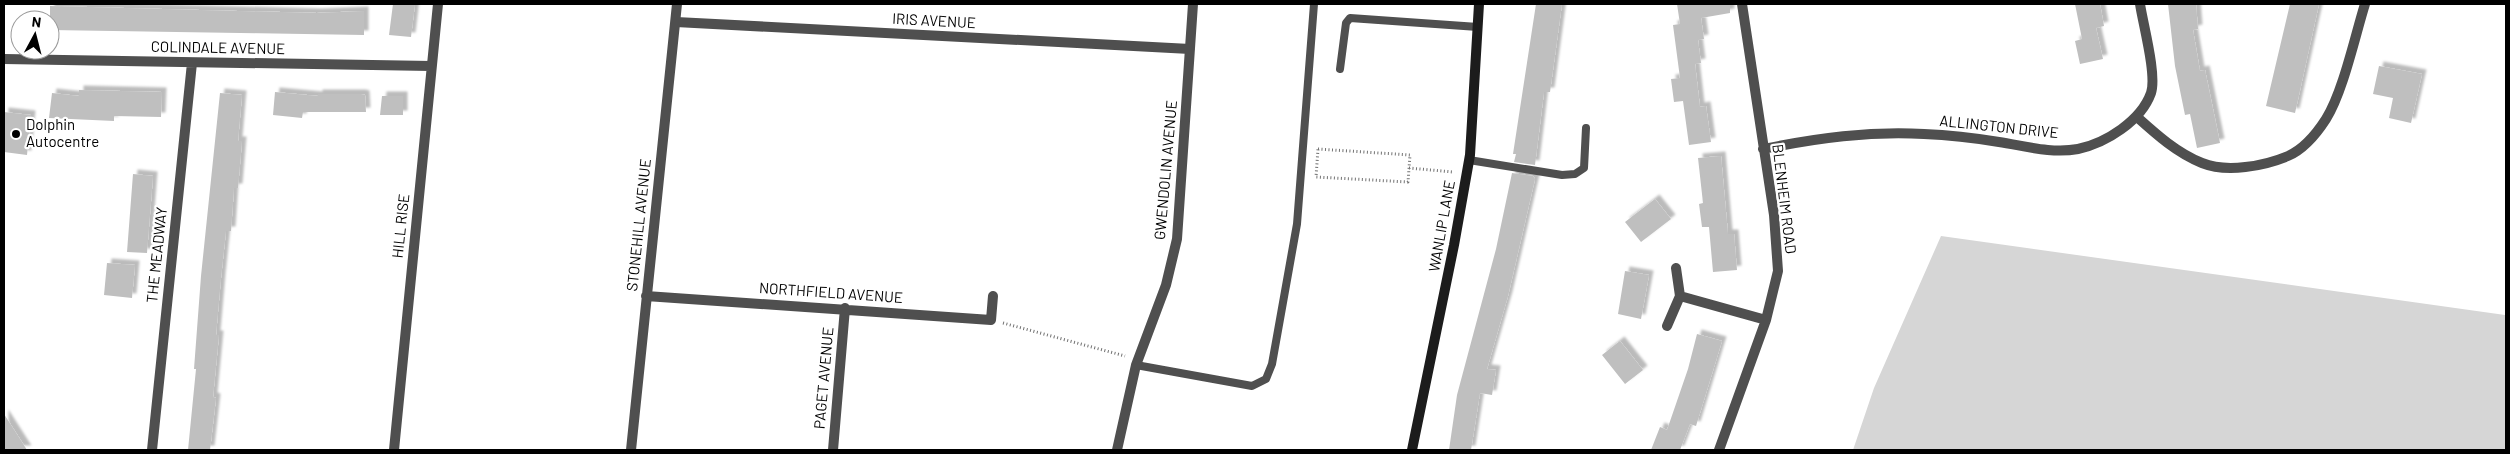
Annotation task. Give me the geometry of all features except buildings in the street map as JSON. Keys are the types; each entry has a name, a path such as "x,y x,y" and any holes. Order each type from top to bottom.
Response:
{"street":[{"name":"HILL RISE","path":"394,450 438,4"},
{"name":"STONEHILL AVENUE","path":"631,450 677,4"},
{"name":"GWENDOLIN AVENUE","path":"1117,450 1136,362 1166,284 1176,240 1193,4"},
{"name":"WANLIP LANE","path":"1412,450 1454,245 1469,160 1479,4"},
{"name":"BLENHEIM ROAD","path":"1719,450 1766,320 1778,271 1774,215 1742,4"},
{"name":"ALLINGTON DRIVE","path":"1763,149 1829,136 1882,133 1924,134 1983,140 2047,150 2078,149 2110,136 2137,117 2150,94 2153,81 2140,4"},
{"path":"2137,117 2174,148 2203,164 2232,168 2260,164 2289,156 2309,141 2326,118 2336,99 2365,4"},
{"name":"IRIS AVENUE","path":"676,22 1190,49"},
{"name":"COLINDALE AVENUE","path":"4,59 432,66"},
{"name":"THE MEADWAY","path":"152,450 192,63"},
{"path":"1667,326 1680,296 1676,268"},
{"name":"NORTHFIELD AVENUE","path":"646,296 845,308 990,320"},
{"path":"990,320 993,296"},
{"path":"1680,296 1766,320"},
{"name":"PAGET AVENUE","path":"833,450 845,308"}],"lane":[{"path":"1136,362 1252,386 1266,379 1272,364 1297,224 1314,4"},
{"path":"1340,69 1346,23 1350,18 1478,27"},
{"path":"1469,160 1550,174 1575,174 1584,168 1586,128"}],"path":[{"path":"1318,149 1410,155 1409,168 1408,182 1316,177 1318,149"},
{"path":"1409,168 1467,173"},
{"path":"990,320 1136,362"}],"shaded area":[{"path":"1941,236 2505,315 2506,307 2506,450 1853,450 1874,388"}],"place":[{"name":"Dolphin Autocentre","path":"16,134"}]}
